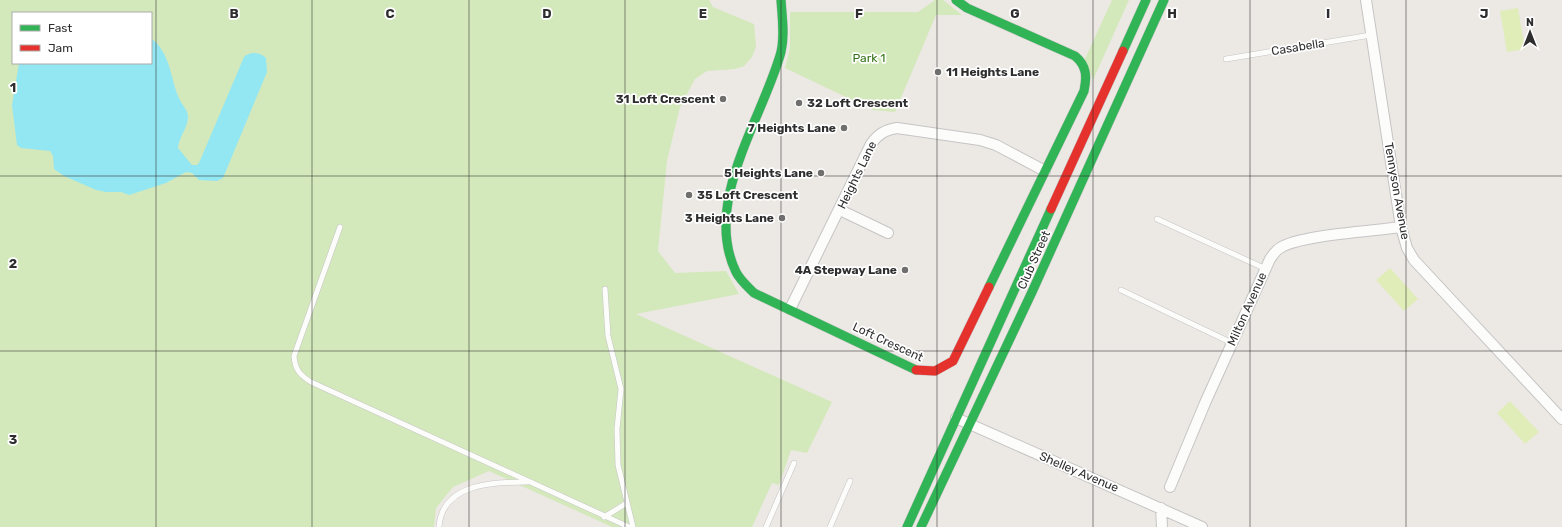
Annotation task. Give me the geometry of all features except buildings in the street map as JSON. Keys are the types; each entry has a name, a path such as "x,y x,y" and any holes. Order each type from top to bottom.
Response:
{"main road":[{"name":"Loft Crescent","path":"781,0 783,36 781,51 740,156 726,222 728,249 737,273 754,293 914,369 927,373 942,370 954,361 960,350 1084,91 1086,80 1086,69 1081,61 1075,56 967,8 956,0"},
{"name":"Club Street","path":"907,527 1146,0"},
{"name":"Club Street","path":"921,527 970,425 1164,0"}],"street":[{"name":"Tennyson Avenue","path":"1366,0 1401,227 1407,248 1414,260 1562,419"},
{"name":"Heights Lane","path":"790,309 840,210 871,144 878,134 889,129 897,128 980,140 996,146 1045,171"},
{"path":"840,210 888,233"},
{"name":"Milton Avenue","path":"1170,486 1232,343 1274,253 1280,247 1294,242 1401,227"},
{"name":"Shelley Avenue","path":"956,418 1202,527"},
{"path":"1161,508 1162,527"}],"lane":[{"name":"Casabella","path":"1226,59 1371,36"},
{"path":"1157,219 1266,269"},
{"path":"340,227 294,356 295,366 301,375 311,382 629,527"},
{"path":"605,289 608,336 621,382 617,429 617,450 620,475 633,527"},
{"path":"1121,290 1232,343"},
{"path":"766,527 794,463"},
{"path":"830,527 850,481"},
{"path":"439,527 441,512 445,506 449,501 464,491 481,485 500,482 529,482"},
{"path":"604,516 627,502"}],"green space":[{"path":"0,0 709,0 713,7 754,24 756,47 752,57 744,66 735,69 707,71 695,79 680,107 667,161 658,251 675,273 726,271 739,294 636,314 832,402 807,453 791,450 779,485 772,483 752,527 612,527 489,471 453,487 436,508 434,527 0,527"},
{"name":"Park 1","path":"935,0 943,0 962,15 936,15 895,112 873,110 785,68 790,48 790,12 918,12"},
{"path":"1112,0 1129,0 1093,80 1085,59"},
{"path":"1518,8 1525,49 1507,52 1500,11"},
{"path":"1390,268 1418,299 1404,311 1376,280"},
{"path":"1510,401 1539,432 1525,444 1497,413"}],"water":[{"path":"152,39 166,57 178,96 188,115 178,148 192,165 197,165 244,57 255,53 261,54 266,58 267,72 223,178 217,181 199,180 192,173 186,172 166,183 129,195 121,192 96,190 64,176 54,169 53,156 50,151 21,148 17,145 12,105 19,64 152,64"}],"traffic: fast":[{"path":"781,0 783,33 781,52 773,78 739,160 731,189 726,217 727,245 736,272 742,281 754,293 916,370"},
{"path":"956,0 967,8 1075,56 1082,64 1086,76 1084,91 989,287"},
{"path":"1123,51 1146,0"},
{"path":"921,527 1032,292 1164,0"},
{"path":"907,527 1051,209"}],"traffic: jam":[{"path":"1051,209 1123,51"},
{"path":"916,370 935,371 953,361 989,287"}],"place":[{"name":"11 Heights Lane","path":"938,72"},
{"name":"31 Loft Crescent","path":"723,99"},
{"name":"32 Loft Crescent","path":"799,103"},
{"name":"7 Heights Lane","path":"844,128"},
{"name":"5 Heights Lane","path":"821,173"},
{"name":"35 Loft Crescent","path":"689,195"},
{"name":"3 Heights Lane","path":"782,218"},
{"name":"4A Stepway Lane","path":"905,270"}]}
